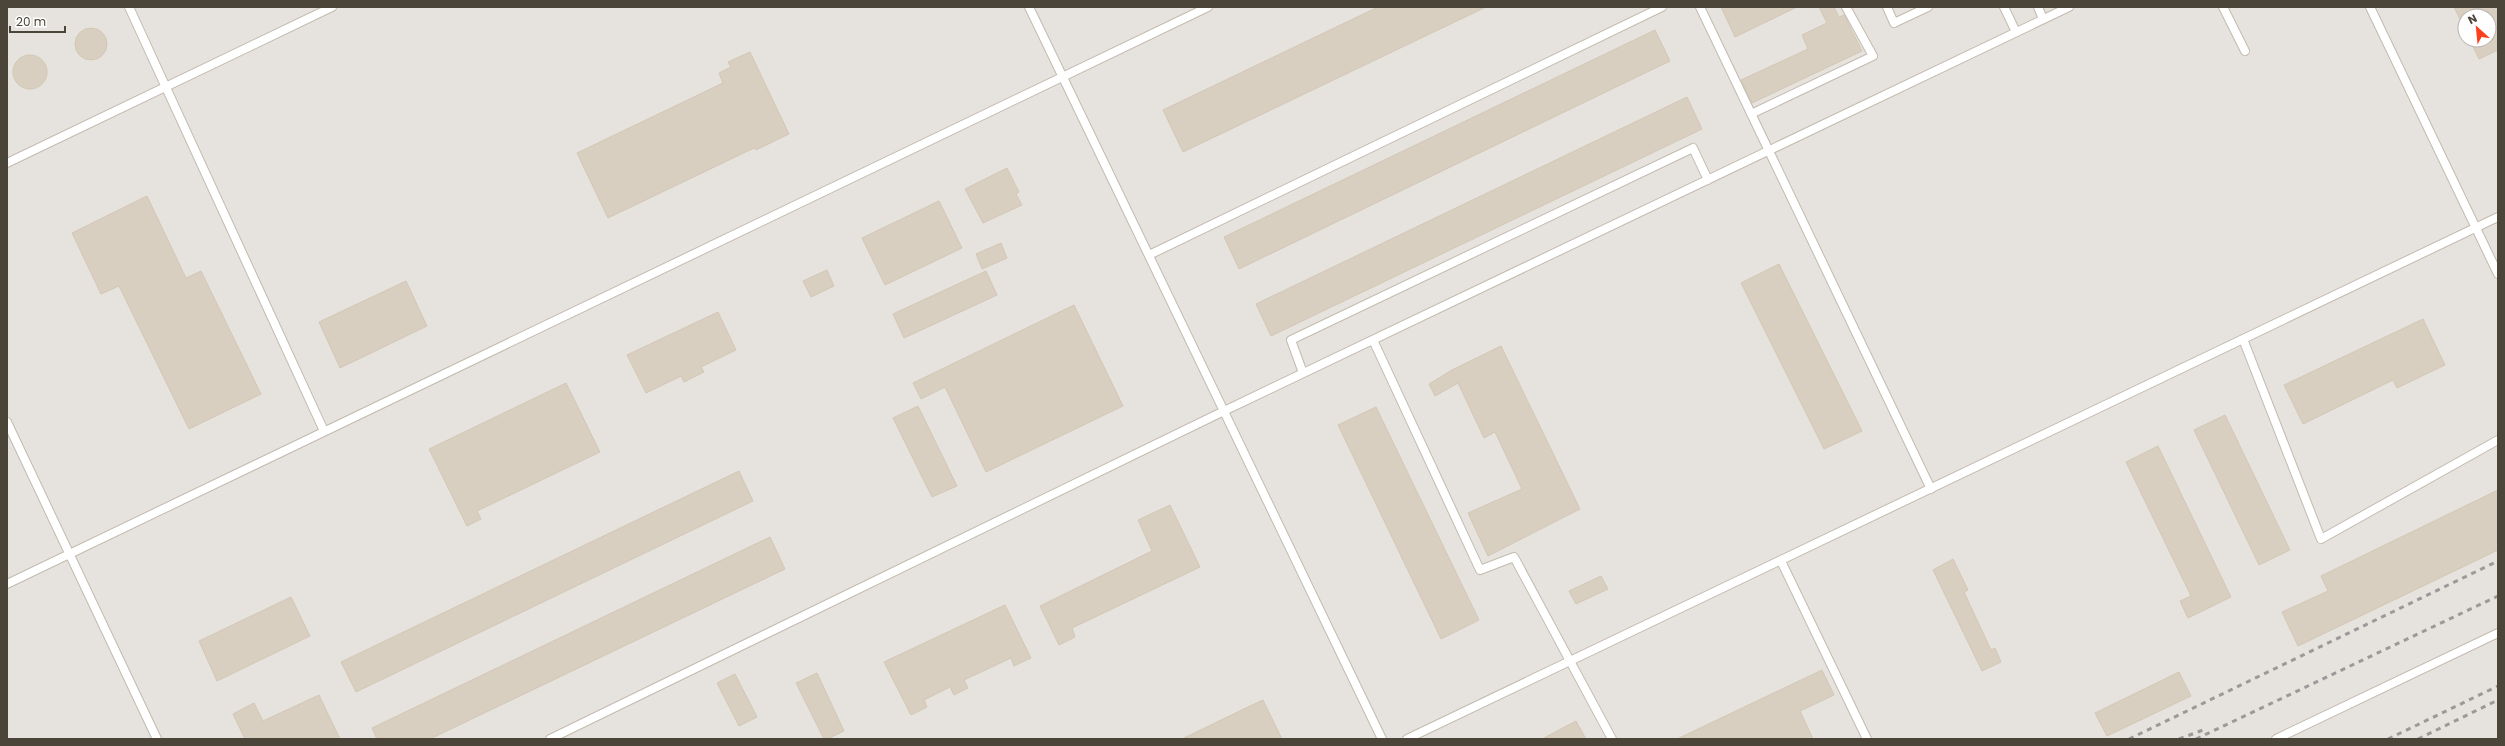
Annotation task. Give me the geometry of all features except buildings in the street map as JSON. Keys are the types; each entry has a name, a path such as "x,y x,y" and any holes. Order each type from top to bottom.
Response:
{"lane":[{"path":"129,7 164,87 324,431"},
{"path":"7,163 332,7"},
{"path":"1030,7 1382,739"},
{"path":"7,584 1208,7"},
{"path":"1149,255 1662,7"},
{"path":"1700,7 1931,489"},
{"path":"1751,114 1873,56 1846,7"},
{"path":"1887,7 1894,23 1928,7"},
{"path":"2004,7 2016,32"},
{"path":"2038,7 2043,19"},
{"path":"550,739 1224,411 2069,7"},
{"path":"2223,7 2245,51"},
{"path":"2370,7 2498,274"},
{"path":"1303,373 1291,340 1693,148 1708,180"},
{"path":"1407,739 2498,217"},
{"path":"2243,339 2321,539 2498,440"},
{"path":"1373,340 1480,570 1514,557 1569,662 1612,739"},
{"path":"7,422 157,739"},
{"path":"1781,561 1867,739"},
{"path":"2276,739 2498,633"}],"shaded area":[{"path":"7,7 2498,7 2498,739 7,739"}],"railway":[{"path":"2129,739 2498,561"},
{"path":"2196,739 2498,596"},
{"path":"2388,739 2498,686"},
{"path":"2418,739 2498,700"},
{"path":"2179,739 2203,730"}]}
